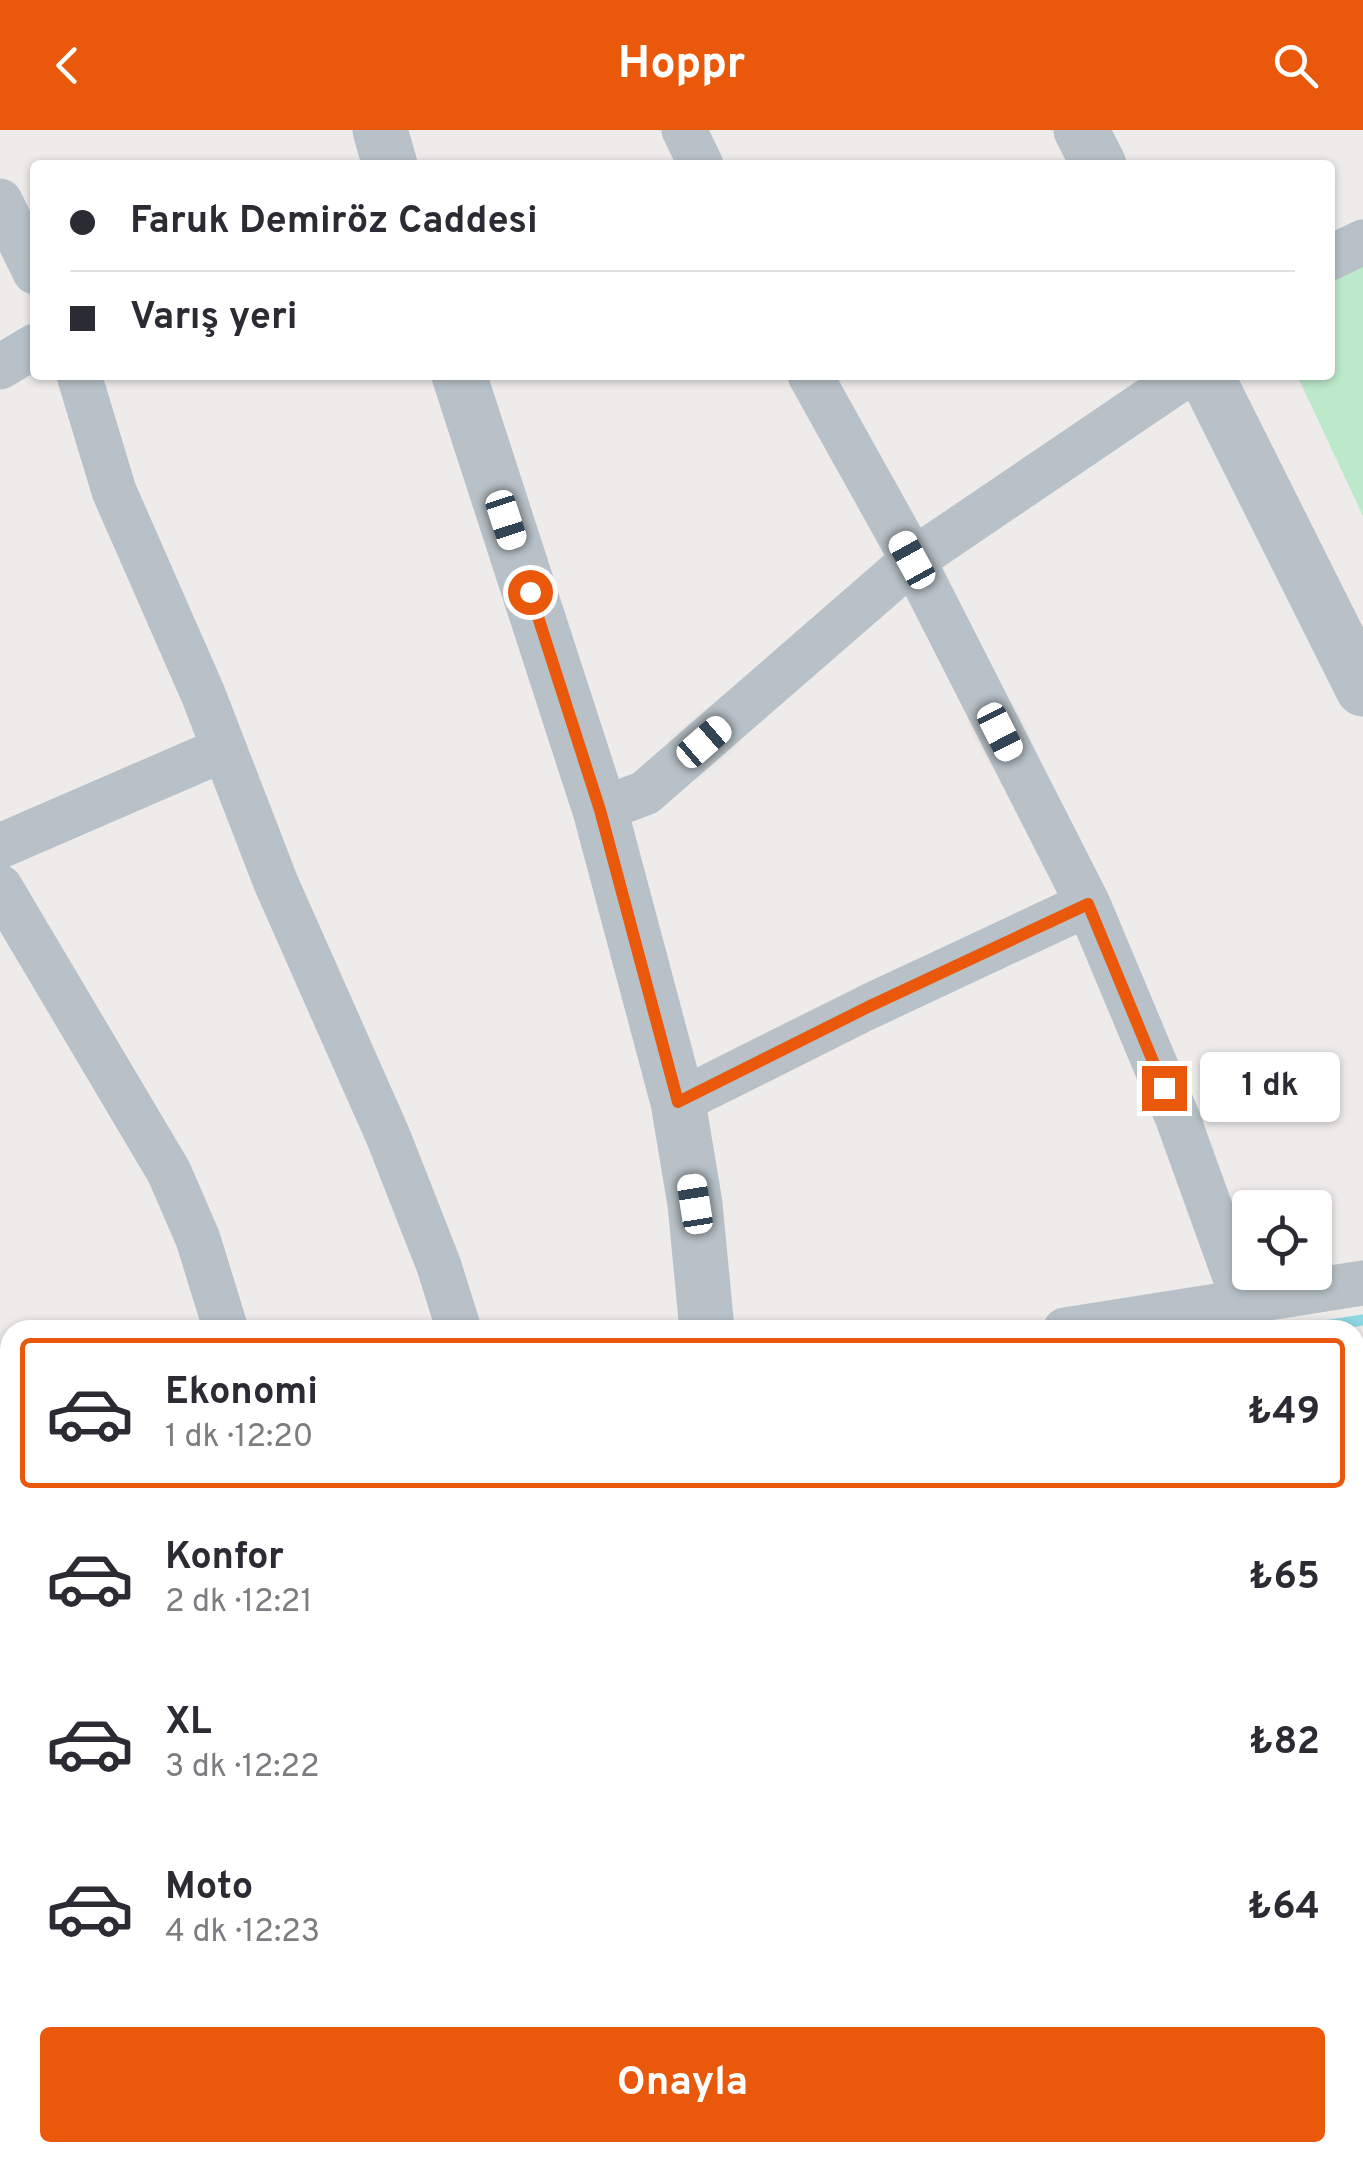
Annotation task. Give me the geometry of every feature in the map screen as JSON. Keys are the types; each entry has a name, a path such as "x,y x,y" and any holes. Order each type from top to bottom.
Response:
{"street":[{"path":"380,130 389,160"},
{"path":"684,130 699,160"},
{"path":"1081,130 1096,160"},
{"path":"0,201 30,262"},
{"path":"1335,256 1363,242"},
{"path":"0,367 30,349"},
{"path":"81,380 114,491 284,901 388,1136 439,1266 455,1320"},
{"path":"461,380 600,810 678,1102 695,1204 706,1320"},
{"path":"813,380 912,560 1088,904 1178,1119 1244,1302"},
{"path":"600,810 645,794 912,560 1179,380"},
{"path":"1208,380 1363,689"},
{"path":"0,846 224,749"},
{"path":"0,887 169,1172 198,1239 223,1320"},
{"path":"678,1102 1088,904"},
{"path":"1129,1320 1363,1284"}],"green space":[{"path":"1363,263 1363,516 1299,380 1335,380 1335,274"}],"route":[{"path":"530,592 600,810 678,1102 1088,904 1164,1088"}]}
